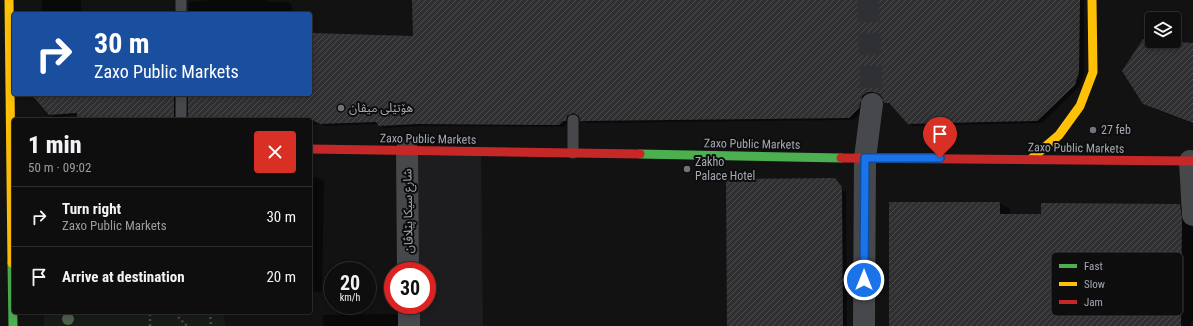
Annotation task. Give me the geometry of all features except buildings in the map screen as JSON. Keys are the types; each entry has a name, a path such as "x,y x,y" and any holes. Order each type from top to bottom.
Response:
{"main road":[{"path":"9,0 12,148 12,249"},
{"path":"1031,159 1059,135 1080,106 1083,99 1093,72 1092,0"},
{"name":"Zaxo Public Markets","path":"312,149 865,158 1192,161"},
{"path":"13,314 13,326"}],"street":[{"path":"864,326 865,158 872,104"},
{"name":"شارع سيكا پێلاڤان","path":"407,150 408,262"},
{"path":"1192,161 1193,215"},
{"path":"409,314 409,326"}],"lane":[{"path":"181,0 181,12"},
{"path":"181,96 181,118"},
{"path":"573,120 573,153"}],"path":[{"path":"150,314 150,326"},
{"path":"178,314 179,318 187,326"},
{"path":"210,314 211,326"}],"shaded area":[{"path":"481,155 483,326 417,326 416,314 436,314 436,262 416,262 414,156"},
{"path":"44,314 224,314 225,326 44,326"}],"tunnel":[{"path":"868,0 872,104"}],"traffic: fast":[{"path":"640,154 841,158"},
{"path":"13,314 13,326"}],"traffic: slow":[{"path":"9,0 12,263"},
{"path":"1031,159 1059,135 1080,106 1093,72 1092,0"}],"traffic: jam":[{"path":"312,149 640,154"},
{"path":"841,158 1193,161"}],"place":[{"name":"هۆتێلی میڤان","path":"341,108"},
{"name":"27 feb","path":"1093,130"},
{"name":"Zakho Palace Hotel","path":"687,169"}],"route":[{"path":"864,280 865,158 940,158"}]}
